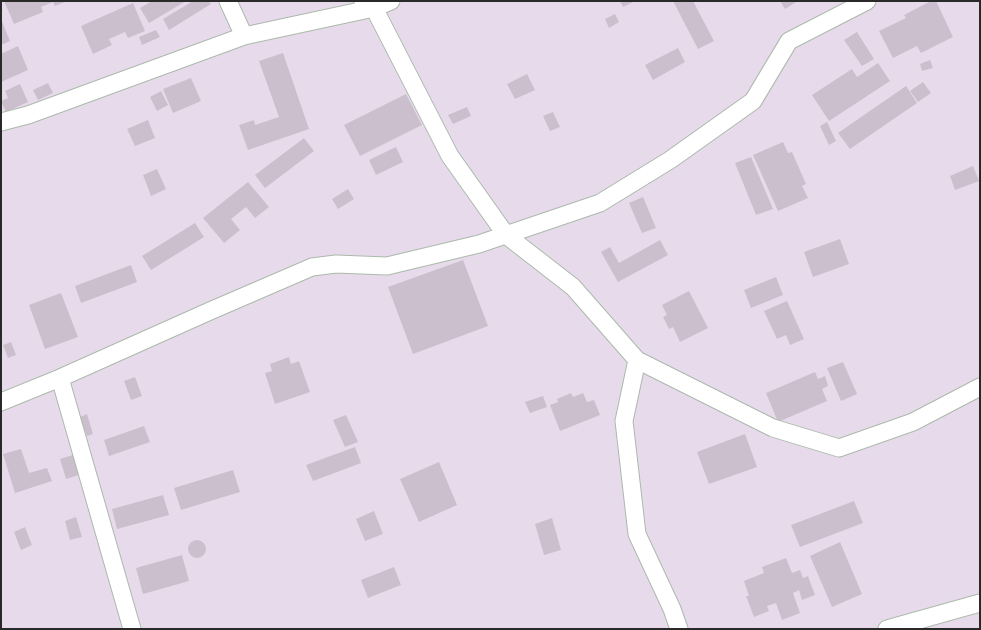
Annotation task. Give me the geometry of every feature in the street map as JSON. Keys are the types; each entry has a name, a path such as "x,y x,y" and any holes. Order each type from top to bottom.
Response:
{"street":[{"path":"228,1 244,36"},
{"path":"1,122 28,115 244,36 368,4 391,1"},
{"path":"1,402 60,378 312,267 336,264 388,266 479,244 600,203 670,160 753,101 789,41 867,1"},
{"path":"368,4 450,156 506,235 573,287 637,360 773,428 840,448 913,422 980,387"},
{"path":"637,360 624,421 637,534 672,609 679,629"},
{"path":"60,378 132,629"},
{"path":"887,629 980,603"}],"building":[{"path":"4,1 67,1 55,6 53,2 41,7 43,12 14,24"},
{"path":"152,1 186,1 149,23 140,8"},
{"path":"193,1 209,1 211,4 169,30 163,19"},
{"path":"620,1 635,1 623,7"},
{"path":"673,1 693,1 714,41 698,49"},
{"path":"780,1 798,1 785,9"},
{"path":"931,1 936,1 953,37 921,53 917,46 893,58 879,31 906,18 904,15"},
{"path":"133,3 145,31 128,38 125,32 109,39 112,45 93,54 81,26"},
{"path":"615,14 619,22 609,28 605,19"},
{"path":"1,19 10,41 1,45"},
{"path":"156,30 160,37 142,45 139,37"},
{"path":"857,32 874,59 862,66 844,40"},
{"path":"18,46 28,70 1,82 1,54"},
{"path":"678,48 685,62 653,80 645,65"},
{"path":"283,53 309,129 248,150 239,125 254,120 255,125 279,117 259,61"},
{"path":"930,60 933,68 922,71 920,64"},
{"path":"878,63 890,81 829,121 812,95 852,69 857,77"},
{"path":"527,74 535,90 515,99 507,84"},
{"path":"191,78 201,101 173,113 163,89"},
{"path":"923,82 931,93 918,102 910,91"},
{"path":"48,83 53,93 38,100 33,90"},
{"path":"20,84 28,102 6,112 1,101 8,98 5,91"},
{"path":"906,86 917,103 850,149 838,133"},
{"path":"161,91 168,105 157,111 150,97"},
{"path":"406,94 422,125 360,156 344,125"},
{"path":"467,107 471,116 453,124 448,115"},
{"path":"553,112 560,127 550,131 543,116"},
{"path":"148,120 155,138 135,146 127,129"},
{"path":"827,122 836,141 829,145 820,126"},
{"path":"304,138 314,151 265,188 255,175"},
{"path":"783,142 788,153 792,152 806,184 802,186 808,198 778,211 753,155"},
{"path":"396,147 403,162 376,175 369,160"},
{"path":"751,157 773,209 756,215 735,163"},
{"path":"973,166 979,181 955,190 950,176"},
{"path":"157,169 166,189 151,196 143,175"},
{"path":"248,182 269,207 255,218 246,207 231,219 240,230 224,243 203,218"},
{"path":"348,189 354,199 338,209 332,199"},
{"path":"643,197 656,228 642,233 629,203"},
{"path":"195,223 204,237 151,270 142,256"},
{"path":"840,239 849,264 813,277 804,252"},
{"path":"660,240 668,255 618,282 601,252 610,247 619,263"},
{"path":"463,260 488,326 413,354 388,287"},
{"path":"131,265 137,282 81,303 75,286"},
{"path":"776,277 783,295 751,308 744,290"},
{"path":"689,291 708,328 680,342 673,327 669,329 663,317 667,315 662,305"},
{"path":"61,293 78,337 45,349 29,305"},
{"path":"787,301 804,339 790,345 786,335 777,339 764,311"},
{"path":"11,342 16,355 8,358 3,345"},
{"path":"289,357 291,364 299,361 310,392 275,404 265,373 272,371 270,364"},
{"path":"843,362 857,394 841,401 827,368"},
{"path":"815,372 818,379 825,376 828,386 822,389 827,401 778,422 766,393"},
{"path":"135,377 142,396 131,400 124,381"},
{"path":"571,393 573,397 583,393 587,402 594,400 600,415 560,431 550,405 558,402 557,399"},
{"path":"543,396 547,407 530,413 525,402"},
{"path":"87,414 93,434 87,436 80,417"},
{"path":"346,415 358,442 345,447 333,420"},
{"path":"144,426 150,442 109,456 104,440"},
{"path":"745,434 757,467 709,484 697,452"},
{"path":"355,447 361,463 313,481 306,465"},
{"path":"21,449 29,473 47,468 52,481 15,493 3,454"},
{"path":"73,455 79,475 66,479 60,459"},
{"path":"439,462 457,505 419,522 400,479"},
{"path":"233,470 240,492 181,510 174,488"},
{"path":"163,495 169,515 117,529 112,509"},
{"path":"854,501 863,523 800,547 791,525"},
{"path":"374,511 383,534 365,541 356,519"},
{"path":"76,517 82,537 70,540 65,521"},
{"path":"552,518 561,550 544,555 535,524"},
{"path":"25,527 32,545 21,550 14,532"},
{"path":"197,540 203,543 206,549 203,555 197,558 191,555 188,549 191,543"},
{"path":"840,542 862,594 832,607 810,556"},
{"path":"182,555 189,581 143,594 136,568"},
{"path":"786,558 792,573 800,570 803,578 808,576 815,595 802,600 799,590 793,593 800,613 782,620 776,603 767,606 769,611 754,617 746,596 749,596 744,581 764,573 762,567"},
{"path":"394,567 401,585 368,598 361,580"}]}
